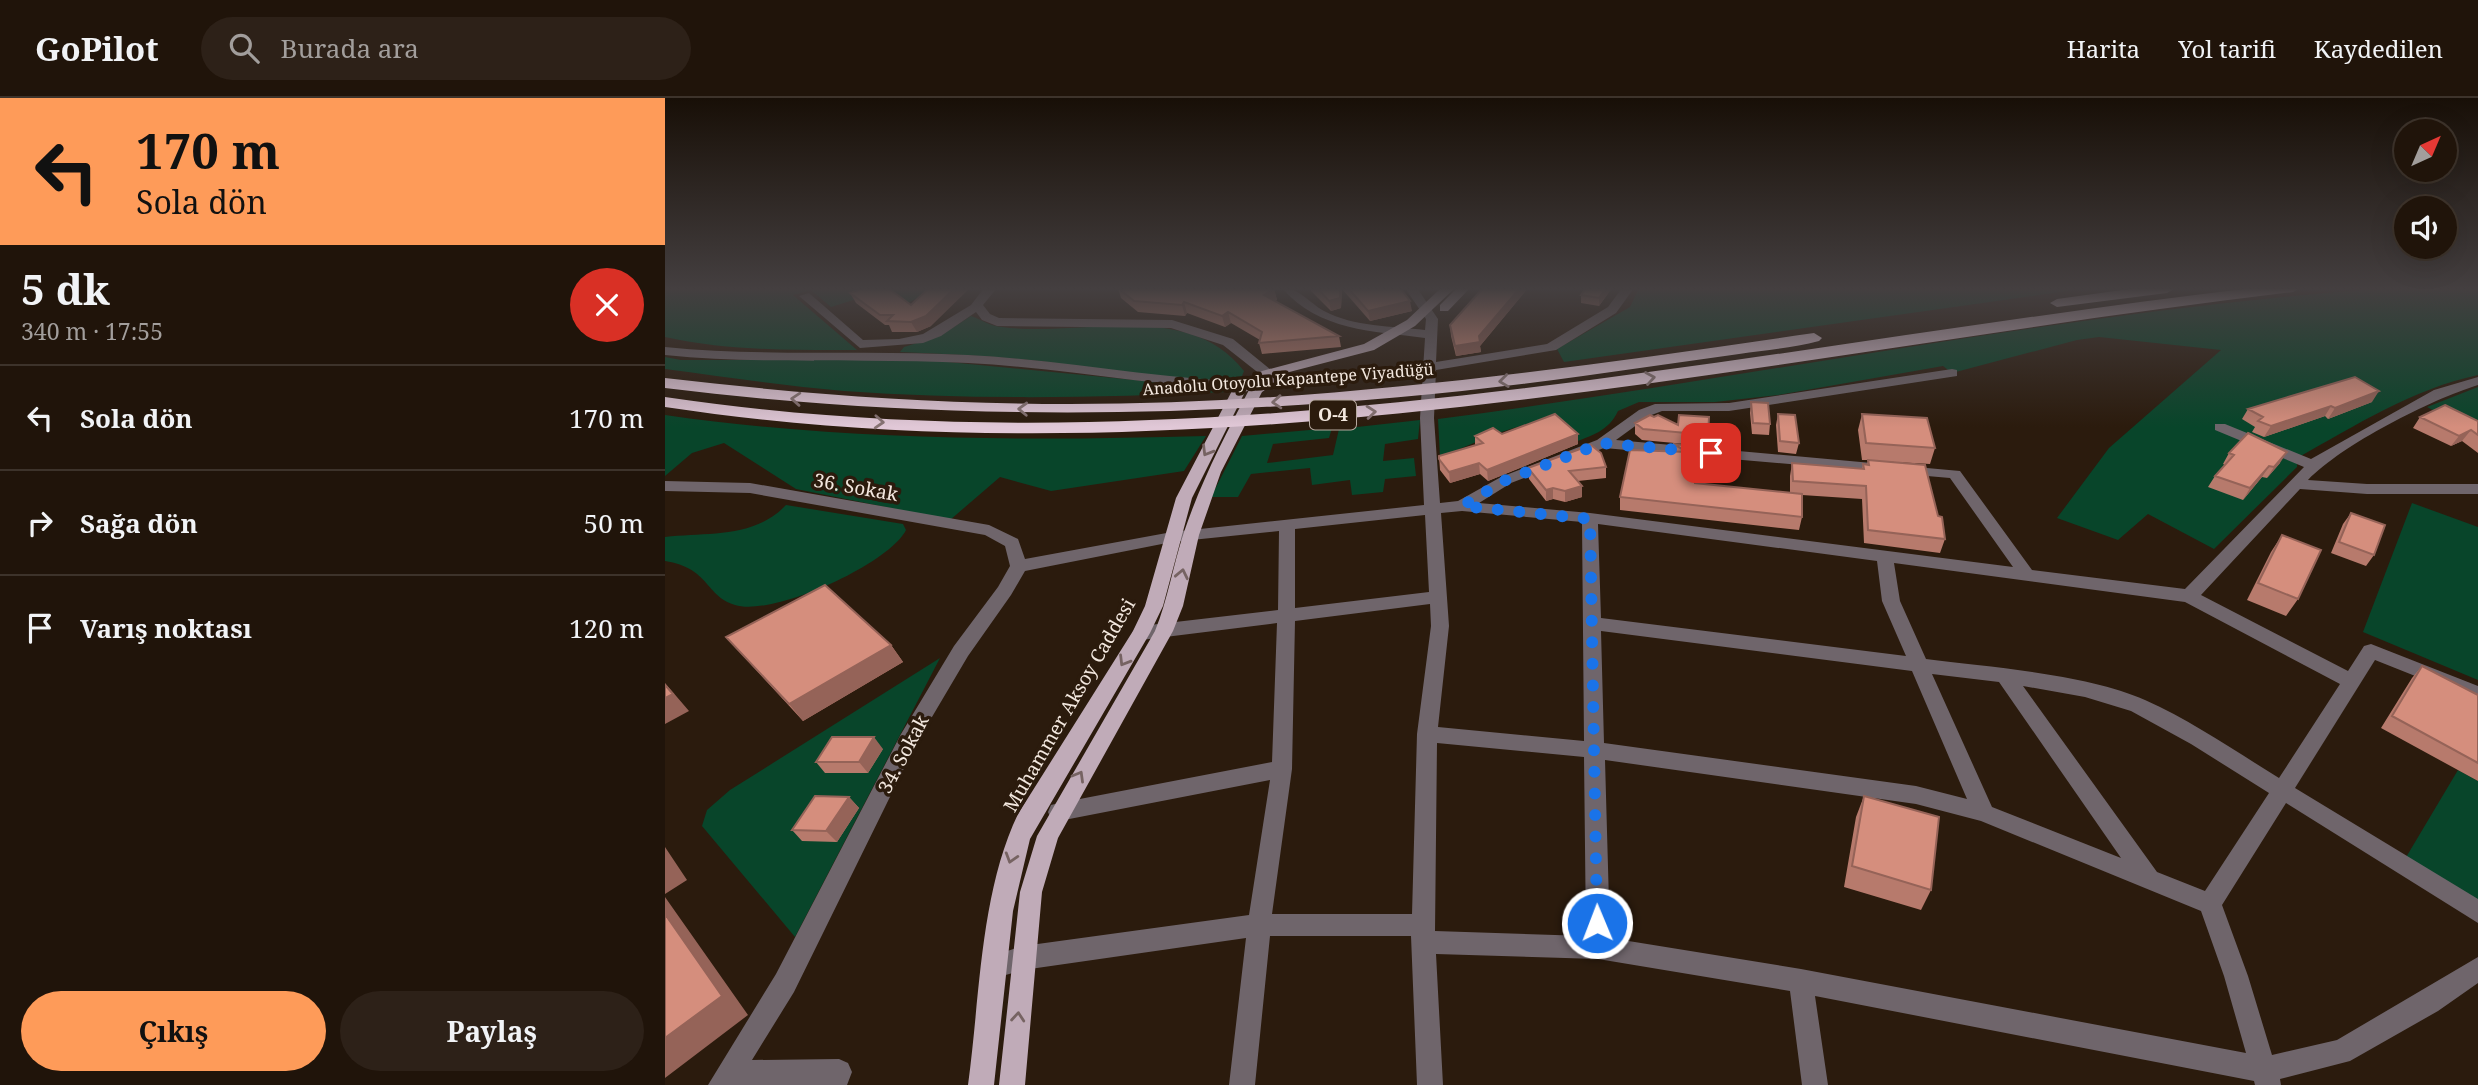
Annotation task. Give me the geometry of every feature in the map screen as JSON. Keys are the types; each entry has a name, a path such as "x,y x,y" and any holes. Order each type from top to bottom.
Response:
{"highway":[{"name":"Anadolu Otoyolu Kapantepe Viyadüğü","path":"665,383 778,398 870,405 1091,411 1289,402 1571,373 1848,334"},
{"name":"Anadolu Otoyolu Kapantepe Viyadüğü","path":"665,402 756,414 851,420 1083,428 1187,427 1582,388 1940,334"}],"main road":[{"path":"1262,381 1365,358 1406,334"},
{"name":"Muhammer Aksoy Caddesi","path":"1012,1085 1031,892 1048,836 1059,812 1164,631 1176,598 1182,536 1199,463 1262,381"},
{"name":"Muhammer Aksoy Caddesi","path":"981,1085 1004,882 1016,843 1026,821 1141,634 1182,536"}],"street":[{"path":"849,334 860,344 891,343 930,334"},
{"path":"1206,334 1222,339 1262,381"},
{"path":"1422,334 1427,367 1431,510 1439,597 1438,657 1427,734 1423,934 1430,1085"},
{"path":"1427,367 1551,346 1571,334"},
{"path":"877,356 891,343"},
{"path":"665,351 715,356 969,359 1199,385 1262,381"},
{"path":"1462,506 1506,480 1602,443 1644,413 1660,407 1728,407 1952,373"},
{"path":"2189,596 2295,484 2335,449 2416,405 2478,381"},
{"path":"2220,427 2314,466"},
{"path":"1602,443 1955,474 2027,575"},
{"path":"2295,484 2367,489 2478,489"},
{"name":"36. Sokak","path":"665,486 750,488 989,530 1012,543 1019,566"},
{"path":"1019,566 1182,536 1462,506 1590,519 2189,596 2351,681"},
{"path":"1590,519 1598,948"},
{"path":"1242,1085 1259,925 1282,769 1286,701 1287,525"},
{"path":"1885,557 1891,601 1984,813"},
{"name":"34. Sokak","path":"726,1079 817,924 908,740 961,652 1005,591 1019,566"},
{"path":"1141,634 1439,597"},
{"path":"1592,623 2005,676 2085,690 2137,705 2198,738 2478,912"},
{"path":"2210,904 2371,651 2478,694"},
{"path":"2005,676 2151,882"},
{"path":"1427,734 1594,751 1916,795 1984,813 2210,904 2236,976 2266,1077"},
{"path":"1059,812 1282,769"},
{"path":"995,966 1023,958 1259,925 1423,934 1598,948 1801,981 2266,1077 2340,1052 2429,1003 2478,969"},
{"path":"1801,981 1815,1085"},
{"path":"726,1079 839,1072 833,1085"}],"green space":[{"path":"665,334 838,334 857,350 737,347 665,337"},
{"path":"1189,334 1220,349 1244,371 1242,376 1227,380 1205,381 1145,376 1022,359 900,352 904,347 940,336"},
{"path":"1583,334 1762,334 1564,362 1557,349"},
{"path":"1994,334 2478,334 2478,375 2430,389 2407,399 2297,458 2297,467 2214,549 2148,514 2118,540 2057,518 2109,448 2221,350 2099,337 2077,340 1952,373 1943,366 1778,395 1715,402 1639,402 1618,411 1610,423 1599,432 1572,443 1543,419 1498,433 1440,457 1438,419 1557,403"},
{"path":"665,357 681,360 927,360 1227,389 1226,392 1083,397 892,394 799,387 665,369"},
{"path":"2478,387 2478,434 2427,407"},
{"path":"665,415 800,430 935,437 1206,436 1184,471 1051,491 1000,477 950,520 796,489 724,443 692,453 665,476"},
{"path":"1420,420 1418,439 1385,444 1383,461 1414,458 1416,476 1385,479 1383,492 1352,495 1350,480 1312,485 1310,468 1251,474 1238,497 1211,497 1242,436 1332,428 1329,438 1273,444 1267,463 1333,455 1339,429"},
{"path":"2412,503 2478,527 2478,680 2363,632"},
{"path":"786,505 903,524 906,530 877,558 854,572 801,596 753,607 725,601 691,570 665,561 665,537 745,529 773,516"},
{"path":"940,658 795,937 702,826 707,810 730,790"},
{"path":"2458,770 2478,781 2478,904 2405,859"}],"building":[{"path":"1261,334 1339,336 1259,343"},
{"path":"1452,334 1481,334 1480,342 1455,346"},
{"path":"2355,377 2379,391 2335,408 2331,406 2271,426 2258,421 2263,417 2248,409"},
{"path":"1751,402 1768,403 1770,424 1753,423"},
{"path":"2445,405 2478,421 2478,435 2471,430 2459,436 2420,417"},
{"path":"1555,414 1578,434 1487,470 1479,463 1449,472 1439,459 1439,456 1483,443 1475,436 1493,428 1502,434"},
{"path":"1778,414 1795,415 1799,443 1780,441"},
{"path":"1862,414 1927,418 1935,448 1866,443"},
{"path":"1650,415 1658,415 1678,425 1679,415 1709,417 1708,435 1643,429 1635,423"},
{"path":"2248,433 2287,452 2274,467 2269,466 2250,488 2215,476 2234,455 2229,453"},
{"path":"1673,444 1698,446 1695,483 1802,494 1802,517 1620,497 1630,450 1688,452"},
{"path":"1591,445 1601,453 1606,467 1569,471 1582,486 1565,491 1553,488 1546,490 1528,468"},
{"path":"1868,460 1925,465 1938,516 1942,517 1945,539 1868,530 1866,486 1793,481 1792,463 1864,469 1863,464 1869,465"},
{"path":"2351,513 2385,525 2374,555 2339,542"},
{"path":"2282,535 2321,550 2298,599 2258,583"},
{"path":"825,585 891,645 789,704 726,637"},
{"path":"2422,666 2478,695 2478,763 2392,716"},
{"path":"665,685 673,694 665,698"},
{"path":"832,737 874,737 859,762 816,762"},
{"path":"815,796 849,797 826,831 792,830"},
{"path":"1864,796 1939,817 1931,890 1852,866"},
{"path":"665,914 722,996 665,1038"}],"route":[{"path":"1597,923 1590,519 1462,506 1518,474 1602,443 1711,453"}]}
